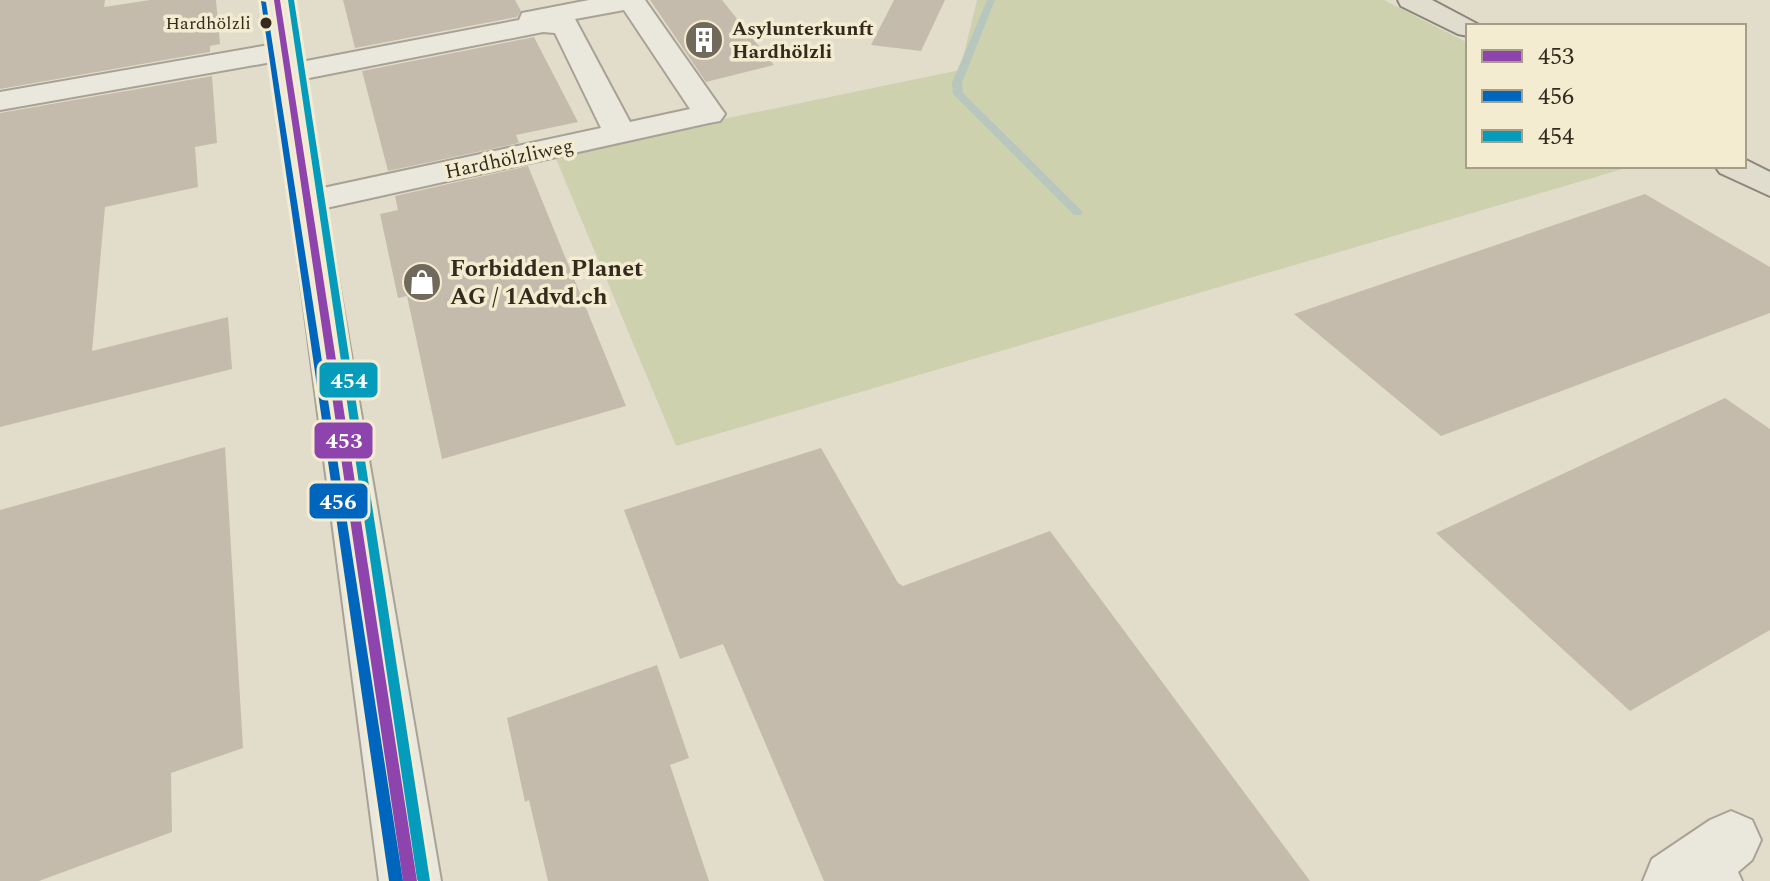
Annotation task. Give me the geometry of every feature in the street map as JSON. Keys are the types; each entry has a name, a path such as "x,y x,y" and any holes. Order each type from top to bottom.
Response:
{"main road":[{"path":"1411,0 1466,27"},
{"path":"1736,168 1770,186"}],"street":[{"path":"277,0 410,881"},
{"path":"287,62 631,0"},
{"name":"Hardhölzliweg","path":"308,202 709,114 631,0"},
{"path":"0,101 543,24 565,25 620,134"}],"green space":[{"path":"977,0 1384,0 1466,42 1466,168 1626,168 676,446 554,154 960,70"}],"building":[{"path":"0,0 105,0 104,7 150,0 216,0 220,44 210,46 210,52 0,89"},
{"path":"343,0 515,0 521,11 517,17 355,48"},
{"name":"Asylunterkunft Hardhölzli","path":"650,0 722,0 774,65 706,82"},
{"path":"894,0 945,0 921,51 871,45"},
{"path":"534,37 578,122 516,135 519,143 388,171 362,71"},
{"path":"212,76 217,143 195,147 198,187 105,207 92,351 228,317 232,369 0,427 0,113"},
{"path":"528,166 626,406 442,459 407,296 398,298 380,214 398,210 395,196"},
{"path":"1645,194 1770,267 1770,313 1441,436 1294,314"},
{"path":"1725,398 1770,429 1770,630 1630,711 1436,533"},
{"path":"225,447 243,748 171,773 172,832 39,881 0,881 0,510"},
{"path":"821,448 898,583 903,586 1050,531 1310,881 824,881 723,644 680,659 624,510"},
{"path":"657,665 689,758 670,765 709,881 548,881 529,800 525,802 507,718"}],"waterway":[{"path":"991,0 957,83 958,94 1078,213"}],"transit line":[{"name":"453","path":"277,0 410,881"},
{"name":"454","path":"291,0 424,879"},
{"name":"456","path":"263,2 396,881"}],"place":[{"name":"Hardhölzli","path":"266,23"},
{"name":"Asylunterkunft Hardhölzli","path":"704,40"},
{"name":"Forbidden Planet AG / 1Advd.ch","path":"422,282"}]}
